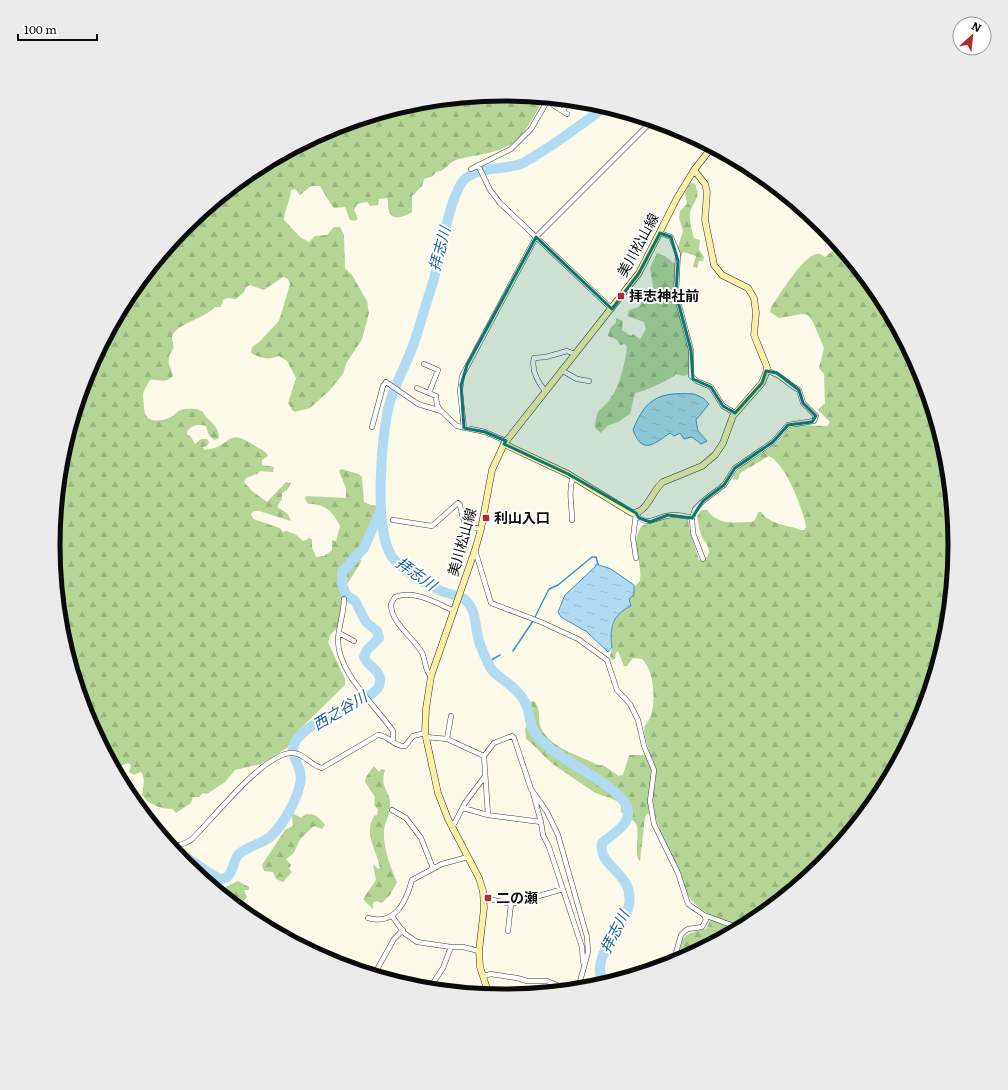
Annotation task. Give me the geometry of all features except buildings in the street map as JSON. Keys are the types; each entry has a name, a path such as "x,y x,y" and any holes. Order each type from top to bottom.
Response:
{"main road":[{"name":"美川松山線","path":"487,988 483,976 479,951 485,898 482,885 452,828 438,793 426,735 426,709 431,676 475,550 481,529 490,479 495,463 505,442 561,370 612,309 639,273 677,198 694,170 709,151"},
{"path":"505,442 573,477 627,511 636,513 643,508 658,485 702,466 710,460 723,443 730,421 735,413 762,383 766,371 764,360 754,335 756,313 754,298 748,288 722,275 714,265 705,220 707,192 705,184 694,170"}],"street":[{"path":"471,169 511,149 531,130 546,103"},
{"path":"553,104 568,114"},
{"path":"562,111 565,106"},
{"path":"464,428 460,391 462,376 536,237 648,125"},
{"path":"478,166 497,198 612,309"},
{"path":"660,233 671,237 678,254 676,294 691,350 691,376 697,381 711,387 722,406 735,413"},
{"path":"545,391 535,374 533,367 534,358 546,357 567,351 574,354"},
{"path":"427,364 438,370 428,393"},
{"path":"561,370 577,379 588,381"},
{"path":"703,559 693,533 692,518 695,509 724,485 735,468 774,442 788,425 792,423 812,422 816,419 814,413 803,403 799,390 777,373 766,371"},
{"path":"372,427 384,384 388,383 418,404 441,411"},
{"path":"417,388 436,396 437,405 453,423 464,428 485,432 505,442"},
{"path":"572,520 570,494 573,477"},
{"path":"392,520 432,526 458,503 460,505 465,524 468,527 481,529"},
{"path":"636,513 638,518 650,522 663,516 673,515 692,518"},
{"path":"636,513 633,538 636,558"},
{"path":"475,550 491,603 578,639 596,651 610,665 617,690 636,713 644,746 654,770 650,801 654,824 678,873 688,904 704,915 733,926"},
{"path":"431,676 427,672 421,651 395,617 391,604 395,597 404,594 425,598 454,611"},
{"path":"344,599 339,633 339,644 347,668 352,680 372,702 392,731 393,740"},
{"path":"339,633 354,641"},
{"path":"447,739 451,716"},
{"path":"178,846 182,846 192,839 262,766 274,758 289,752 295,753 322,768 375,736 383,735 393,740 398,746 405,746 413,736 426,735 447,739 484,756"},
{"path":"488,815 484,756 494,743 512,736 533,792 543,835 550,848 582,947 583,968"},
{"path":"452,828 463,808 485,776"},
{"path":"533,792 554,824 582,919 588,944 580,982"},
{"path":"463,808 488,815 541,822"},
{"path":"392,810 406,818 421,838 433,868"},
{"path":"368,918 383,920 392,916 406,898 412,880 433,868 468,857"},
{"path":"485,898 511,904 563,889"},
{"path":"508,931 511,904"},
{"path":"676,954 681,936 688,929 702,927 706,920 704,915"},
{"path":"392,916 403,930 421,943 463,947 479,951"},
{"path":"377,970 394,939 403,930"},
{"path":"433,983 443,968 451,947"},
{"path":"483,976 492,974 527,981 547,981 558,985"}],"highlighted area":[{"path":"660,233 671,237 678,261 676,294 691,350 693,379 711,387 723,406 735,413 762,383 766,371 777,373 799,390 803,403 816,416 812,422 788,425 773,442 735,468 724,485 703,501 692,518 668,515 650,522 639,518 636,513 568,474 504,444 506,441 485,432 464,428 461,385 467,365 536,237 612,309 639,273"}],"green space":[{"path":"504,101 541,103 525,130 511,144 497,151 456,160 445,169 424,179 422,186 412,196 412,212 406,215 399,217 393,216 388,209 387,198 379,199 378,205 370,206 367,202 357,204 354,210 358,219 354,221 350,220 345,207 334,208 320,186 311,186 300,195 295,189 291,190 284,220 300,237 309,242 315,236 327,235 334,227 340,227 344,235 345,268 352,275 367,301 369,313 362,339 346,364 343,374 329,391 310,408 295,412 288,403 296,378 287,361 279,356 265,358 258,357 251,353 252,347 259,342 279,321 290,284 288,279 283,277 264,290 250,285 246,287 244,292 236,299 227,298 223,300 221,307 215,307 211,311 176,330 173,334 173,350 169,355 169,365 173,376 165,381 150,380 143,393 145,413 150,419 158,421 167,419 185,409 195,409 203,412 218,432 219,438 215,440 209,434 206,426 203,425 193,426 187,431 187,434 191,437 195,444 201,439 207,439 209,442 207,446 203,447 204,450 220,446 233,438 239,438 264,451 268,456 262,460 262,465 274,467 273,472 260,471 257,474 246,478 244,482 252,491 267,502 286,482 291,483 287,490 282,493 282,499 277,507 288,514 291,521 259,511 254,511 251,514 253,519 280,528 283,532 286,531 295,534 303,541 310,538 312,540 312,547 316,557 324,556 332,550 332,540 336,541 340,526 328,509 319,505 308,504 305,499 306,496 346,498 346,489 339,471 341,469 359,474 362,477 364,502 375,505 378,510 359,552 361,562 346,586 337,628 330,635 328,642 345,679 345,685 299,730 287,748 260,764 235,770 225,782 207,794 203,793 199,797 193,797 191,803 176,813 172,809 156,806 142,795 144,780 141,772 134,775 129,772 131,765 128,763 120,766 118,765 94,715 75,660 64,603 60,545 64,487 75,430 94,375 119,323 152,275 170,252 190,231 211,211 234,193 282,160 334,135 389,116 446,105 475,102"},
{"path":"691,182 695,184 697,189 697,197 690,213 691,226 694,238 700,240 699,249 704,257 703,261 699,261 697,268 693,267 696,256 683,252 681,257 679,257 678,247 683,231 679,218 680,211 687,204 685,192"},
{"path":"835,249 873,298 889,323 914,375 933,430 944,487 948,545 944,603 939,632 933,660 924,688 902,741 889,767 873,792 838,838 797,879 751,914 726,930 679,953 684,938 691,933 706,929 710,920 708,914 698,907 684,891 677,865 664,843 654,813 647,814 645,817 640,861 637,855 636,824 633,820 621,812 621,804 614,799 598,794 549,761 526,739 525,729 532,718 531,702 534,701 538,707 541,728 551,741 566,751 598,765 603,765 619,776 623,775 629,755 644,755 649,750 644,729 653,709 654,694 649,670 642,659 633,658 627,666 624,666 618,651 615,659 612,660 610,657 612,647 612,627 619,612 631,606 631,592 640,581 640,566 636,545 639,531 643,525 671,517 688,520 690,532 699,560 702,561 709,551 701,535 697,516 702,510 707,510 716,519 727,522 751,522 755,520 758,512 761,512 768,519 779,524 801,530 804,530 806,527 793,488 782,468 769,456 740,473 738,480 733,479 734,475 743,465 776,444 790,428 802,425 827,426 830,422 818,410 825,403 824,374 819,368 824,348 813,322 808,315 802,314 779,318 770,312 771,307 793,275 807,259 814,255 820,254 825,257"},
{"path":"657,253 665,256 675,264 674,294 689,350 689,374 684,376 676,374 670,379 644,391 635,393 630,414 618,422 607,426 601,433 595,428 597,416 599,410 606,404 617,388 627,347 625,344 620,345 617,340 608,336 610,328 616,323 616,318 623,321 622,330 631,336 633,334 640,339 646,329 644,322 627,316 629,310 639,307 646,295 654,292 650,268"},
{"path":"298,758 303,765 305,772 302,786 292,813 301,818 306,814 315,815 325,825 322,829 314,826 301,838 293,854 286,859 291,865 289,869 292,872 283,882 276,879 273,872 264,871 262,865 285,830 293,826 292,816 286,808 293,795 298,780 299,774 295,759"},
{"path":"374,766 379,772 381,769 385,770 383,781 389,796 390,805 384,829 384,838 388,858 397,882 390,895 382,903 376,901 373,903 373,909 363,899 376,880 373,864 378,869 380,868 370,836 371,823 374,816 377,815 378,809 374,805 375,797 365,782 366,777"},
{"path":"238,881 249,887 249,890 244,890 247,897 244,901 246,906 234,897 223,888"}],"water":[{"path":"672,394 694,394 703,398 709,404 696,420 698,431 707,441 701,444 692,437 684,439 680,433 674,436 670,433 650,445 641,443 633,430 643,410 649,404 656,399"},
{"path":"596,564 611,569 634,585 634,594 629,599 631,606 620,613 614,622 611,634 612,647 608,652 587,632 561,617 558,612 565,595 596,566"}],"waterway":[{"name":"拝志川","path":"599,112 555,143 523,163 472,174 466,178 461,185 455,196 442,241 434,279 417,335 390,402 384,435 382,458 381,506 383,528 387,546 393,558 409,573 428,585 462,598 468,603 474,614 478,638 488,664 496,674 515,689 523,698 528,708 533,730 536,735 560,756 601,781 621,798 627,807 627,819 616,832 602,843 602,851 605,858 627,885 629,905 626,915 609,944 600,964 602,978"},
{"name":"西之谷川","path":"194,862 219,879 224,878 230,873 235,860 240,853 270,837 284,820 298,791 301,777 293,748 299,737 307,729 322,719 371,695 380,684 379,675 375,669 367,663 364,657 367,650 379,638 377,631 366,622 355,601 346,595 342,584 342,572 364,548 381,510"},
{"path":"535,617 549,589 558,585 592,557 596,557 598,564"},
{"path":"513,651 533,621"},
{"path":"488,662 500,655"}],"place":[{"name":"拝志神社前","path":"621,296"},
{"name":"利山入口","path":"486,518"},
{"name":"二の瀬","path":"488,898"}]}
